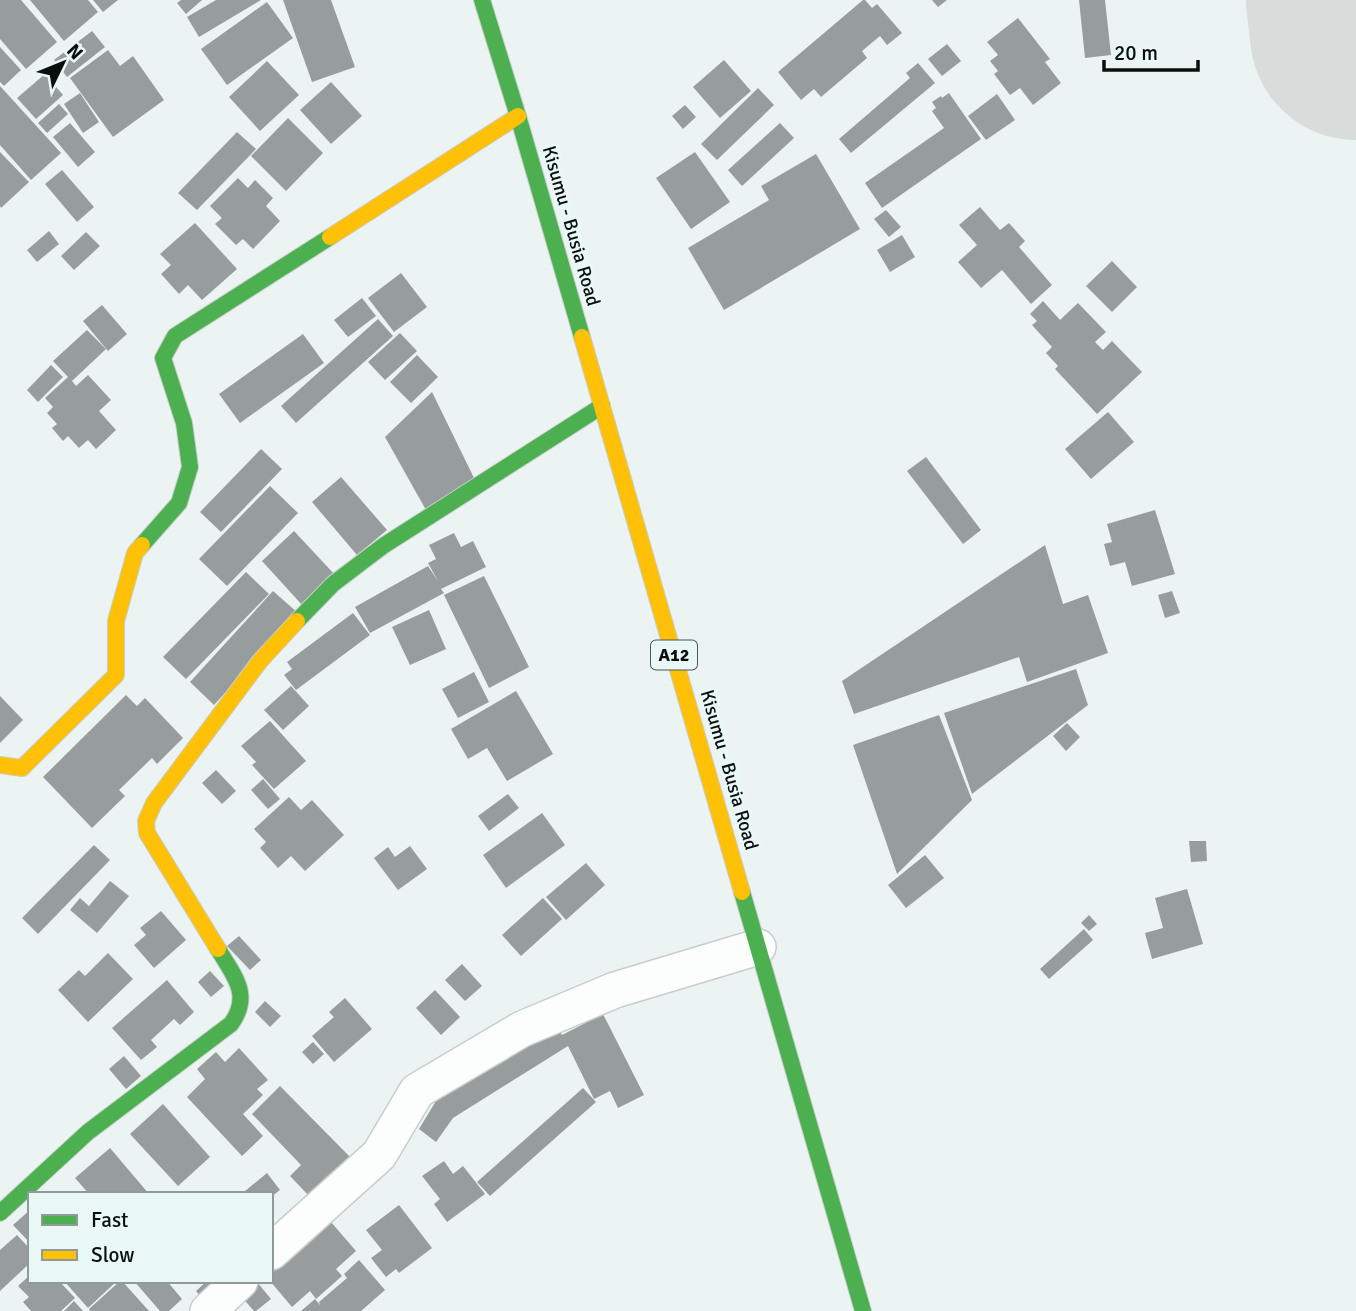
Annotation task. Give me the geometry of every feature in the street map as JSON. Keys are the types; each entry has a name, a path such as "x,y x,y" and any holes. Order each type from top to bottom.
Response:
{"main road":[{"name":"Kisumu - Busia Road","path":"482,0 518,116 863,1311"},
{"path":"0,765 22,768 116,676 116,621 135,554 179,503 191,467 184,423 163,358 175,336 518,116"},
{"path":"0,1213 88,1132 231,1024 241,1011 241,995 236,979 147,833 146,821 154,803 261,661 333,584 383,546 602,406"}],"street":[{"path":"273,1250 379,1154 416,1091 533,1024 615,990 758,947"},
{"path":"208,1311 238,1283"}],"building":[{"path":"0,0 21,0 57,42 26,69 0,39"},
{"path":"30,0 88,0 98,12 64,41"},
{"path":"93,0 118,0 103,12"},
{"path":"181,0 202,0 186,14 177,3"},
{"path":"216,0 261,0 199,37 187,17"},
{"path":"283,0 331,0 355,67 312,82"},
{"path":"863,0 872,8 877,4 902,33 887,45 880,36 862,51 867,58 821,97 814,89 801,100 778,72"},
{"path":"932,0 947,0 938,7"},
{"path":"1079,0 1105,0 1111,55 1085,58"},
{"path":"267,2 293,38 227,85 201,49"},
{"path":"1018,18 1050,59 1045,62 1061,83 1033,105 1020,88 1010,95 994,74 998,71 990,61 998,55 987,42"},
{"path":"92,31 105,47 67,77 54,60"},
{"path":"947,44 961,61 942,76 928,59"},
{"path":"0,47 21,70 4,86 0,82"},
{"path":"108,50 120,66 133,56 164,100 113,137 70,78"},
{"path":"724,60 751,91 720,118 693,87"},
{"path":"267,61 299,95 260,131 229,97"},
{"path":"918,63 935,83 851,153 839,139 910,78 906,73"},
{"path":"45,74 63,95 36,119 17,98"},
{"path":"331,82 362,116 331,144 300,110"},
{"path":"0,86 61,153 31,180 0,145"},
{"path":"758,88 774,105 717,160 701,144"},
{"path":"80,93 99,122 83,133 64,104"},
{"path":"949,93 981,139 882,208 865,183 944,128 932,111 936,108 932,102"},
{"path":"997,94 1015,120 986,140 968,116"},
{"path":"59,104 68,114 47,133 38,123"},
{"path":"685,105 696,117 683,129 672,116"},
{"path":"288,118 323,153 286,191 251,156"},
{"path":"70,123 95,152 78,167 53,137"},
{"path":"780,123 794,138 742,186 728,170"},
{"path":"237,132 256,149 197,210 178,193"},
{"path":"0,152 29,182 1,208 0,206"},
{"path":"695,152 730,202 691,229 656,178"},
{"path":"816,154 860,229 724,310 688,248 769,200 761,186"},
{"path":"62,170 94,207 77,222 45,184"},
{"path":"238,178 248,188 255,180 273,198 266,206 280,221 253,249 243,239 236,245 215,224 222,218 210,206"},
{"path":"980,207 1000,230 1009,223 1025,241 1019,247 1052,285 1031,304 1002,270 981,288 958,262 977,245 959,225"},
{"path":"886,210 901,227 889,237 874,219"},
{"path":"195,223 237,269 202,300 188,285 179,294 161,274 171,265 160,254"},
{"path":"49,231 59,244 37,262 27,250"},
{"path":"86,232 100,246 74,270 61,256"},
{"path":"902,235 915,257 890,272 877,250"},
{"path":"1112,261 1137,287 1112,312 1086,286"},
{"path":"401,273 427,307 394,332 368,298"},
{"path":"362,298 376,316 348,337 334,320"},
{"path":"1043,301 1060,320 1078,303 1106,332 1095,342 1103,350 1112,341 1142,372 1097,414 1055,369 1058,366 1046,353 1052,347 1032,325 1037,321 1030,314"},
{"path":"102,305 127,334 108,351 83,321"},
{"path":"378,319 393,336 296,423 281,406"},
{"path":"87,330 106,349 72,381 76,386 88,375 111,400 99,411 116,430 96,449 88,440 79,448 68,436 63,441 52,428 57,424 47,413 53,407 45,398 68,377 53,361"},
{"path":"400,333 417,351 385,380 368,362"},
{"path":"303,334 324,363 240,423 219,394"},
{"path":"417,355 438,377 411,403 390,382"},
{"path":"51,365 63,377 38,402 27,390"},
{"path":"432,392 476,482 426,510 385,437"},
{"path":"1108,412 1134,442 1091,479 1065,449"},
{"path":"261,449 282,469 221,532 200,512"},
{"path":"926,457 981,530 963,544 907,471"},
{"path":"341,477 387,530 357,555 312,502"},
{"path":"270,486 298,513 227,586 199,559"},
{"path":"1155,510 1175,574 1132,586 1125,562 1110,566 1104,544 1112,542 1107,524"},
{"path":"294,531 336,576 303,606 262,561"},
{"path":"454,533 461,547 473,541 486,567 441,589 444,593 370,633 355,607 428,566 438,581 428,563 436,559 429,545"},
{"path":"1045,545 1063,604 1088,595 1108,653 1027,682 1019,657 854,714 842,681"},
{"path":"246,572 269,594 186,679 163,657"},
{"path":"484,576 529,667 489,688 444,595"},
{"path":"273,591 298,613 214,705 190,682"},
{"path":"1172,591 1180,613 1165,618 1158,595"},
{"path":"429,610 446,649 410,665 392,627"},
{"path":"353,613 370,635 296,690 284,675 292,669 287,662"},
{"path":"1076,669 1088,705 972,794 944,713"},
{"path":"474,672 489,702 458,718 442,689"},
{"path":"291,686 309,706 283,730 264,710"},
{"path":"516,691 553,754 507,781 487,748 468,759 451,729"},
{"path":"126,695 137,706 145,698 183,738 157,764 152,758 119,790 125,796 92,828 43,777"},
{"path":"0,696 23,720 0,743"},
{"path":"939,715 972,800 897,874 853,745"},
{"path":"270,721 306,761 274,789 252,765 256,762 241,746"},
{"path":"1067,723 1080,737 1066,751 1053,736"},
{"path":"216,770 236,791 222,804 202,783"},
{"path":"263,779 280,799 268,809 251,790"},
{"path":"508,794 519,808 489,831 478,816"},
{"path":"289,797 301,810 312,800 344,835 305,871 291,856 278,868 260,848 266,842 254,829"},
{"path":"542,813 565,845 506,888 483,855"},
{"path":"1189,841 1206,841 1207,861 1191,862"},
{"path":"94,845 110,860 38,934 22,918"},
{"path":"410,846 427,869 398,890 374,858 388,847 395,857"},
{"path":"925,855 944,878 906,908 888,885"},
{"path":"586,863 605,885 566,920 546,897"},
{"path":"110,881 129,896 97,933 70,910 80,898 89,906"},
{"path":"1187,889 1203,944 1152,959 1145,933 1163,928 1155,898"},
{"path":"543,898 562,919 521,956 502,935"},
{"path":"161,911 186,940 154,968 134,945 146,935 140,928"},
{"path":"1089,915 1097,924 1089,931 1081,923"},
{"path":"1084,929 1093,940 1049,979 1040,969"},
{"path":"239,936 261,960 250,970 227,946"},
{"path":"108,953 133,979 88,1022 58,990 79,970 85,976"},
{"path":"462,964 482,986 465,1001 445,980"},
{"path":"210,971 224,986 211,997 198,982"},
{"path":"167,980 194,1012 180,1025 174,1019 151,1040 157,1047 141,1060 112,1028"},
{"path":"435,990 460,1017 441,1035 416,1008"},
{"path":"345,998 372,1029 334,1062 312,1036 334,1017 329,1012"},
{"path":"265,1001 281,1016 270,1027 255,1012"},
{"path":"603,1014 644,1095 618,1108 610,1091 594,1099 568,1046 453,1118 436,1142 419,1129 439,1096 559,1029 562,1035"},
{"path":"313,1042 324,1054 313,1064 302,1052"},
{"path":"239,1048 268,1080 257,1089 263,1095 243,1114 263,1136 242,1156 187,1097 205,1079 197,1069 216,1052 225,1062"},
{"path":"124,1056 141,1076 126,1089 109,1069"},
{"path":"280,1086 352,1159 312,1199 290,1176 301,1165 252,1114"},
{"path":"583,1088 596,1102 490,1196 477,1182"},
{"path":"163,1104 210,1157 178,1186 130,1134"},
{"path":"110,1148 147,1192 87,1192 75,1178"},
{"path":"444,1161 453,1174 463,1166 485,1194 447,1222 434,1204 440,1199 422,1176"},
{"path":"267,1173 280,1190 273,1195 273,1192 245,1191"},
{"path":"399,1205 432,1248 399,1273 396,1269 386,1277 371,1258 382,1250 366,1230"},
{"path":"28,1212 28,1241 13,1225"},
{"path":"331,1222 356,1251 336,1269 342,1276 316,1299 310,1291 292,1307 272,1283 273,1272"},
{"path":"17,1235 28,1247 28,1265 0,1291 0,1250"},
{"path":"359,1260 385,1290 361,1311 301,1311 315,1299 320,1305 319,1302 347,1278 344,1274"},
{"path":"28,1277 28,1283 61,1283 75,1298 61,1311 31,1311 23,1302 29,1297 18,1286"},
{"path":"66,1283 115,1283 88,1308"},
{"path":"118,1283 124,1283 149,1311 90,1311 89,1309"},
{"path":"136,1283 169,1283 182,1299 169,1311 160,1311"},
{"path":"205,1283 225,1283 208,1305 196,1291"},
{"path":"258,1283 271,1299 254,1311 240,1295"},
{"path":"74,1301 83,1311 64,1311"}],"runway":[{"path":"1352,0 1356,34"}],"traffic: fast":[{"path":"482,0 582,337"},
{"path":"142,545 179,503 190,467 184,423 163,358 175,336 330,237"},
{"path":"297,621 333,584 383,546 602,406"},
{"path":"742,892 863,1311"},
{"path":"0,1213 88,1132 231,1024 237,1014 240,995 235,977 218,949"}],"traffic: slow":[{"path":"330,237 518,116"},
{"path":"582,337 742,892"},
{"path":"0,765 22,768 116,675 116,621 135,553 142,545"},
{"path":"218,949 147,833 146,821 154,803 260,661 297,621"}]}
